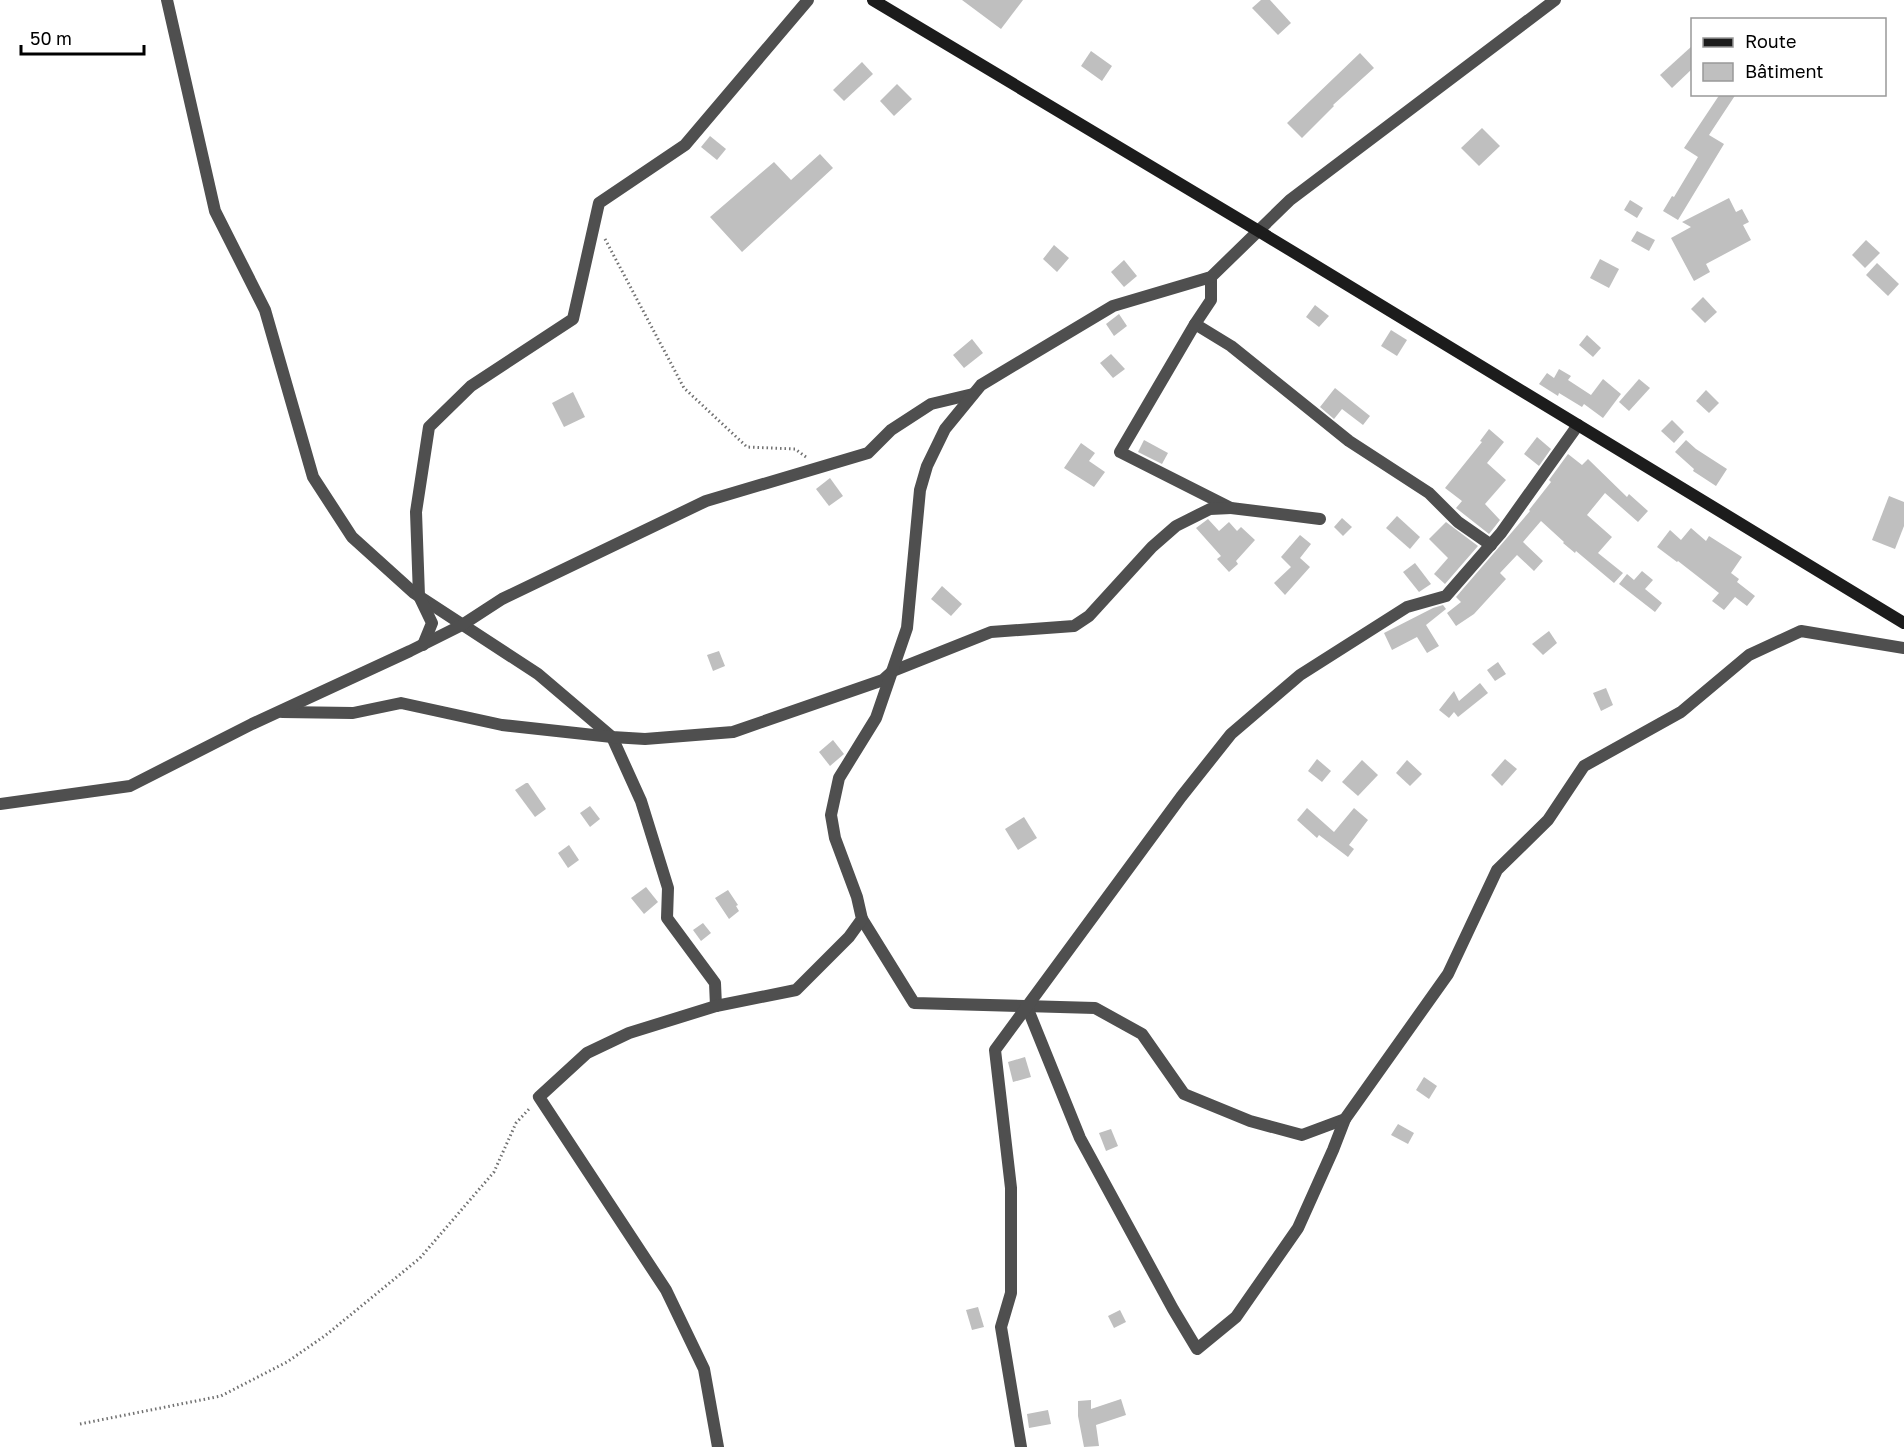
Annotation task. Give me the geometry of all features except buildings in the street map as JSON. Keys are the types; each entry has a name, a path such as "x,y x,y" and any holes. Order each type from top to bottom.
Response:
{"main road":[{"path":"873,0 1904,623"}],"street":[{"path":"167,0 215,211 265,310 313,477 352,537 419,596 537,674 612,738 641,801 668,888 667,918 715,983 716,1006"},
{"path":"423,645 432,623 419,596 416,512 429,427 471,386 573,319 599,203 685,145 808,0"},
{"path":"1345,1119 1302,1135 1250,1121 1184,1094 1142,1034 1095,1008 914,1004 862,919 857,897 835,838 831,815 839,778 876,718 907,628 920,490 927,466 945,429 973,394 981,385 1113,306 1211,278 1257,230 1290,200 1555,0"},
{"path":"1211,278 1211,300 1120,452 1231,508"},
{"path":"1195,324 1230,346 1349,441 1429,493 1458,522 1491,545"},
{"path":"0,804 130,786 278,712 423,645 462,625 502,598 706,501 868,453 891,430 931,404 973,394"},
{"path":"1021,1447 1001,1327 1011,1293 1011,1188 995,1050 1181,797 1231,734 1300,675 1407,607 1446,596 1491,545 1578,425"},
{"path":"278,712 353,713 401,703 502,725 612,738 645,739 733,732 883,680 893,671 991,632 1074,626 1089,616 1152,547 1176,526 1209,509 1231,508 1320,519"},
{"path":"1027,1006 1080,1138 1197,1349 1236,1317 1298,1228 1345,1119 1448,974 1497,870 1548,820 1584,766 1681,712 1749,655 1801,631 1904,648"},
{"path":"718,1447 704,1369 666,1290 539,1097 587,1053 629,1034 716,1006 796,990 849,937 862,919"}],"path":[{"path":"595,221 684,388 747,447 795,449 820,468"},
{"path":"80,1424 221,1396 287,1362 326,1335 420,1258 494,1172 516,1123 539,1097"}]}
